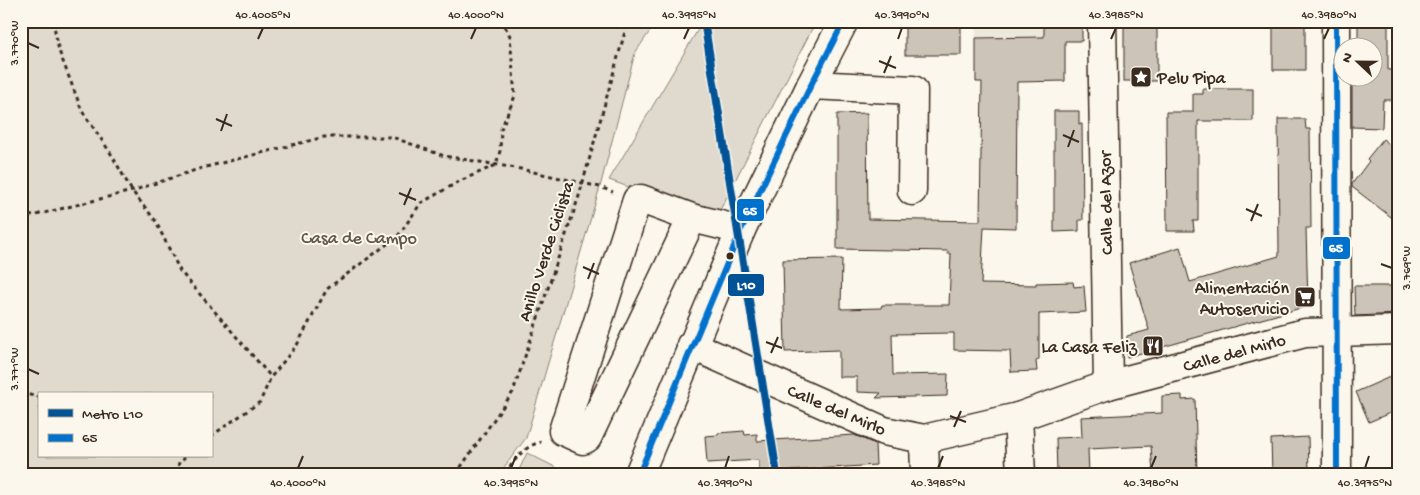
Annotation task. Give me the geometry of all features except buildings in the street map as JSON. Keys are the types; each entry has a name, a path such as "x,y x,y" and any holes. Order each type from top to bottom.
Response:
{"street":[{"path":"639,474 741,230 844,21"},
{"name":"Calle del Azor","path":"1102,21 1108,385"},
{"path":"1336,21 1337,474"},
{"path":"811,85 912,90 912,191"},
{"path":"692,218 587,438 583,440 565,432 562,429 637,200 692,218 741,230"},
{"name":"Calle del Mirlo","path":"691,346 884,432 924,439 1018,417 1108,385 1305,334 1338,331 1399,330"},
{"path":"1018,417 1021,474"},
{"path":"924,439 924,474"}],"path":[{"path":"53,21 60,51 82,111 110,152 132,191 155,220 180,271 271,377"},
{"path":"212,435 260,402 271,377 297,345 327,290 398,236 421,203 496,165 500,151 501,129 515,96 510,36 502,21"},
{"name":"Anillo Verde Ciclista","path":"456,474 512,392 582,184 628,21"},
{"path":"21,217 132,191 202,168 324,137 392,137 444,156 600,187 637,200"},
{"path":"21,392 38,397"},
{"path":"505,474 530,445 541,442 562,429"},
{"path":"177,474 179,462 184,458"}],"shaded area":[{"path":"976,21 1082,21 1082,41 1065,41 1065,81 976,82"}],"green space":[{"name":"Casa de Campo","path":"21,21 657,21 635,53 600,187 526,438 499,474 21,474"},
{"path":"703,21 816,21 716,218 609,180"},
{"path":"527,453 569,474 517,474"}],"metro line":[{"name":"L10","path":"704,21 777,474"}],"transit line":[{"name":"65","path":"639,474 741,230 844,21"},
{"name":"65","path":"1336,21 1337,474"}],"place":[{"name":"Pelu Pipa","path":"1141,77"},
{"name":"Alimentación Autoservicio","path":"1305,297"},
{"name":"La Casa Feliz","path":"1153,346"}]}
